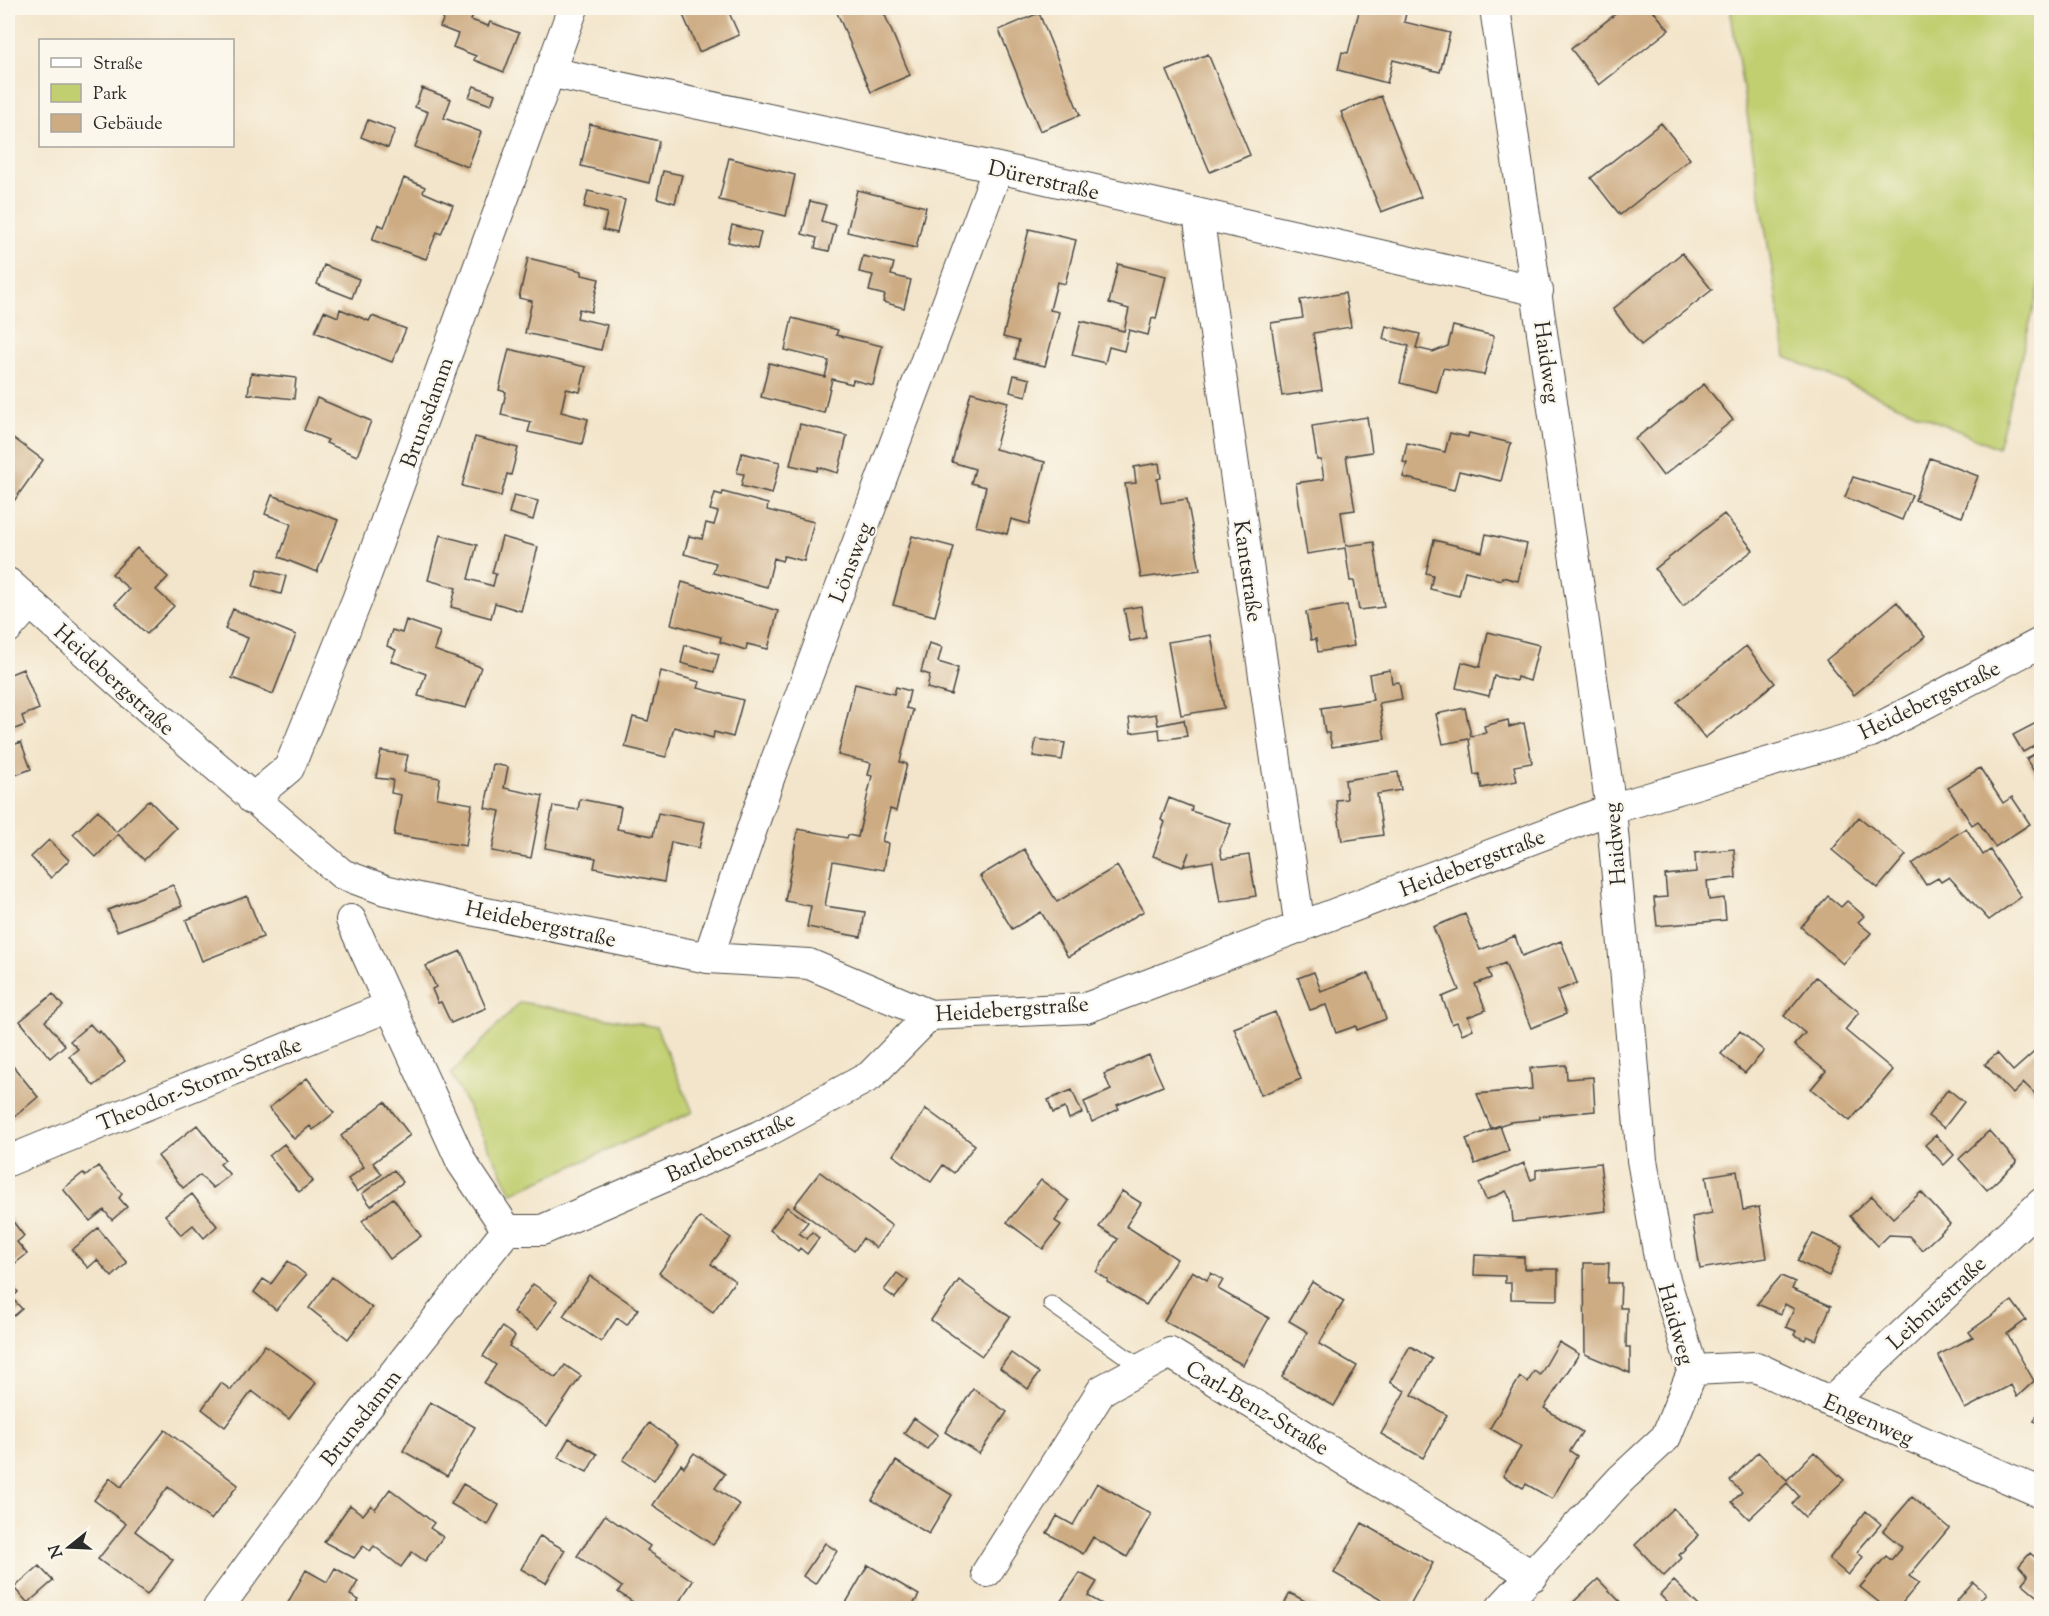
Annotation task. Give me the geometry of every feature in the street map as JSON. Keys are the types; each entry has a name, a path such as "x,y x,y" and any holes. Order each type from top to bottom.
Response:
{"street":[{"name":"Brunsdamm","path":"252,799 289,768 357,600 573,8"},
{"name":"Haidweg","path":"1495,8 1538,291 1611,809 1642,1160 1660,1263 1693,1370 1666,1437 1621,1479 1501,1608"},
{"name":"Dürerstraße","path":"549,72 998,168 1538,291"},
{"name":"Lönsweg","path":"708,958 774,765 998,168"},
{"name":"Kantstraße","path":"1198,214 1300,928"},
{"name":"Heidebergstraße","path":"8,583 252,799 342,874 384,890 708,958 808,964 930,1015 1086,1008 1611,809 1871,732 2042,642"},
{"path":"8,628 30,603"},
{"path":"351,920 462,1162 507,1230"},
{"name":"Theodor-Storm-Straße","path":"8,1161 390,1006"},
{"name":"Barlebenstraße","path":"507,1230 542,1230 759,1136 870,1076 930,1015"},
{"name":"Leibnizstraße","path":"1831,1402 2042,1203"},
{"name":"Brunsdamm","path":"218,1608 350,1429 507,1230"},
{"name":"Carl-Benz-Straße","path":"987,1572 1102,1389 1170,1353 1533,1576"},
{"name":"Engenweg","path":"1693,1370 1756,1366 1831,1402 2042,1493"}],"lane":[{"path":"1051,1304 1142,1368"}],"green space":[{"path":"1730,8 2041,8 2041,280 1998,448 1786,357"},
{"path":"520,1002 656,1027 693,1112 512,1193 451,1074"}],"building":[{"path":"448,8 476,8 471,20 488,26 490,22 519,33 504,72 474,60 476,56 453,47 458,34 440,27"},
{"path":"680,8 727,8 739,35 699,52"},
{"path":"835,8 882,8 910,75 871,92"},
{"path":"1360,8 1383,8 1406,13 1404,22 1450,33 1440,72 1393,60 1387,83 1338,70 1342,52 1348,53"},
{"path":"1623,8 1651,8 1669,30 1599,85 1571,49"},
{"path":"1039,13 1080,115 1040,131 999,30"},
{"path":"1208,54 1250,155 1210,172 1167,71"},
{"path":"474,86 495,94 491,105 469,97"},
{"path":"422,88 451,99 444,118 481,132 468,167 415,147 428,112 415,107"},
{"path":"1381,96 1421,197 1381,212 1341,112"},
{"path":"368,120 395,130 388,148 361,137"},
{"path":"1661,123 1690,159 1620,215 1591,178"},
{"path":"590,124 659,141 649,183 581,166"},
{"path":"729,158 795,175 786,216 719,200"},
{"path":"663,171 682,175 675,203 657,198"},
{"path":"404,178 425,187 423,192 453,205 441,234 437,232 426,259 372,240 378,224 384,227"},
{"path":"857,190 926,207 916,248 847,232"},
{"path":"588,191 625,200 617,233 603,230 607,213 584,207"},
{"path":"810,201 826,205 821,221 836,225 829,251 815,248 817,238 802,234"},
{"path":"732,225 761,232 757,249 728,242"},
{"path":"1029,229 1076,240 1065,284 1057,282 1050,310 1059,312 1045,366 1015,359 1019,341 1003,337"},
{"path":"1682,253 1712,290 1641,345 1613,309"},
{"path":"863,256 894,263 891,275 911,280 904,308 883,302 885,295 869,291 873,275 859,272"},
{"path":"528,258 582,271 582,275 599,279 591,312 579,309 577,318 607,325 601,350 525,333 532,301 519,298"},
{"path":"1118,264 1166,276 1156,319 1152,318 1148,335 1129,330 1124,351 1109,347 1105,363 1072,355 1081,321 1124,331 1129,309 1109,303"},
{"path":"324,265 359,279 352,298 317,284"},
{"path":"1345,293 1351,327 1313,333 1322,390 1282,396 1271,323 1303,318 1300,300"},
{"path":"340,309 369,321 372,316 406,329 392,362 315,332 324,311 338,317"},
{"path":"792,318 838,330 836,335 882,346 873,385 853,380 852,384 832,379 824,413 761,397 769,363 825,377 829,361 785,350"},
{"path":"1386,326 1420,334 1416,348 1433,352 1448,346 1453,326 1494,336 1484,375 1443,368 1437,392 1400,383 1409,346 1383,339"},
{"path":"509,349 586,367 580,392 566,389 561,412 588,419 582,444 528,432 531,422 501,415 506,392 499,390"},
{"path":"251,373 296,378 294,399 248,394"},
{"path":"1014,375 1030,379 1026,396 1010,392"},
{"path":"1704,384 1733,420 1663,476 1635,439"},
{"path":"971,392 1008,402 995,449 1045,462 1029,524 1011,519 1007,534 976,526 986,487 971,483 975,469 952,462"},
{"path":"317,398 371,421 357,456 326,443 328,440 304,430"},
{"path":"1367,417 1372,452 1346,456 1355,510 1341,512 1346,546 1374,542 1384,607 1359,610 1354,581 1350,581 1345,548 1307,554 1296,483 1324,479 1321,460 1317,460 1312,426"},
{"path":"800,424 847,436 838,473 818,467 817,471 790,465"},
{"path":"1450,433 1468,437 1469,433 1511,443 1501,481 1459,471 1454,490 1403,477 1407,463 1403,462 1407,443 1445,452"},
{"path":"8,434 43,460 14,501 8,496"},
{"path":"475,437 518,448 511,475 507,474 501,496 462,486"},
{"path":"742,453 780,462 772,494 741,486 744,474 737,473"},
{"path":"1930,458 1978,476 1962,517 1915,500"},
{"path":"1159,463 1161,478 1157,479 1161,503 1187,499 1200,570 1141,578 1125,484 1136,483 1134,467"},
{"path":"1853,477 1912,495 1902,520 1845,497"},
{"path":"723,492 768,504 767,510 814,522 804,561 784,556 782,561 774,558 767,587 713,573 716,563 684,554 689,536 702,539 706,523 714,525 718,512 710,510 715,493 722,495"},
{"path":"272,495 338,520 317,572 279,557 291,524 265,514"},
{"path":"514,495 538,501 533,520 509,513"},
{"path":"1724,514 1753,550 1683,606 1655,569"},
{"path":"1486,534 1527,544 1518,581 1502,577 1501,580 1465,571 1459,596 1430,589 1433,575 1426,573 1434,540 1482,552"},
{"path":"440,535 477,545 468,579 493,586 496,574 492,573 502,537 538,547 521,611 495,603 491,618 451,607 456,588 428,580"},
{"path":"912,536 954,547 935,616 893,605"},
{"path":"137,548 168,577 156,590 174,606 147,634 115,604 129,589 112,574"},
{"path":"258,569 286,576 281,594 253,586"},
{"path":"682,582 778,611 768,649 747,644 746,650 720,642 721,637 671,624"},
{"path":"1897,602 1925,637 1854,695 1826,660"},
{"path":"1347,605 1354,646 1318,652 1316,639 1311,640 1306,612"},
{"path":"1141,606 1146,638 1130,641 1124,609"},
{"path":"233,609 296,635 273,694 232,678 248,638 225,629"},
{"path":"406,620 440,632 434,650 481,667 466,708 418,696 426,674 391,661 396,650 387,646 392,630 402,633"},
{"path":"1488,632 1539,645 1530,681 1517,677 1516,681 1494,676 1489,696 1456,688 1462,662 1480,667"},
{"path":"1211,635 1224,708 1181,715 1168,642"},
{"path":"929,643 942,647 938,662 958,668 951,695 927,688 930,675 921,672"},
{"path":"685,645 719,654 714,672 681,663"},
{"path":"1746,646 1775,683 1705,738 1677,702"},
{"path":"23,669 39,709 22,716 25,725 8,732 8,675"},
{"path":"1390,670 1392,683 1399,682 1402,699 1379,703 1385,739 1332,747 1329,733 1325,733 1321,708 1373,700 1369,674"},
{"path":"661,671 700,682 698,688 743,700 733,737 714,732 713,738 674,727 666,757 625,747 633,717 648,721"},
{"path":"855,684 894,694 896,687 910,691 906,708 913,710 900,762 907,764 896,811 890,809 882,841 888,843 884,870 833,861 825,906 865,912 861,937 807,927 811,906 785,901 798,829 847,838 848,835 858,837 872,776 868,775 871,763 838,755"},
{"path":"1465,708 1471,736 1486,733 1484,726 1508,720 1509,727 1524,723 1532,763 1514,766 1517,781 1482,788 1479,774 1474,775 1469,739 1443,744 1436,714"},
{"path":"1156,714 1158,725 1184,720 1187,736 1160,740 1159,729 1131,733 1129,718"},
{"path":"2038,722 2042,729 2042,742 2023,752 2013,735"},
{"path":"1036,739 1065,743 1062,760 1033,756"},
{"path":"21,742 31,769 8,778 8,747"},
{"path":"2042,749 2042,784 2026,759"},
{"path":"381,751 408,755 404,772 440,778 437,798 472,804 466,846 394,835 401,795 391,793 393,780 376,778"},
{"path":"493,764 508,767 504,788 543,796 531,858 492,851 500,811 485,808"},
{"path":"1980,768 2003,803 2012,797 2030,824 1995,847 1978,821 1972,825 1948,788"},
{"path":"1398,772 1401,790 1377,794 1383,835 1342,841 1336,800 1347,799 1345,780"},
{"path":"1169,798 1192,807 1191,811 1231,824 1220,849 1222,859 1249,855 1256,896 1220,902 1213,861 1184,866 1189,852 1183,867 1153,856 1165,822 1161,820"},
{"path":"580,799 621,807 617,829 653,836 658,813 705,822 699,848 671,842 664,882 594,868 596,858 545,848 553,806 578,810"},
{"path":"149,800 176,828 144,860 118,834 96,857 73,834 98,810 116,832"},
{"path":"1859,817 1906,855 1878,888 1832,850"},
{"path":"1966,828 1983,855 1990,850 2021,897 1989,920 1949,877 1941,882 1938,878 1926,885 1912,864"},
{"path":"49,840 69,860 51,878 31,857"},
{"path":"1024,849 1057,902 1117,866 1144,911 1068,957 1041,912 1012,929 980,876"},
{"path":"1734,849 1736,878 1707,881 1709,900 1724,898 1726,920 1657,926 1654,898 1667,897 1665,875 1696,872 1695,853"},
{"path":"173,885 182,906 117,931 108,910"},
{"path":"247,896 263,937 202,961 186,920"},
{"path":"1828,896 1841,907 1847,901 1864,916 1858,922 1871,933 1843,964 1801,927"},
{"path":"1465,914 1480,950 1515,936 1522,956 1561,941 1577,983 1557,991 1566,1014 1531,1028 1505,963 1488,970 1491,978 1475,984 1486,1010 1468,1017 1473,1029 1462,1034 1457,1022 1452,1024 1442,997 1459,990 1433,927"},
{"path":"461,951 486,1008 451,1023 441,1002 438,1003 432,989 436,987 426,966"},
{"path":"1314,972 1321,991 1369,973 1386,1019 1357,1030 1356,1026 1336,1033 1326,1005 1310,1010 1298,978"},
{"path":"1816,977 1859,1012 1845,1030 1893,1070 1850,1121 1811,1089 1826,1071 1794,1045 1805,1033 1784,1016"},
{"path":"53,994 63,1006 45,1021 65,1045 50,1058 20,1021"},
{"path":"1275,1012 1301,1079 1261,1095 1234,1028"},
{"path":"90,1024 98,1033 100,1031 125,1061 94,1086 69,1056 78,1049 70,1041"},
{"path":"1740,1031 1764,1051 1745,1073 1721,1054"},
{"path":"2042,1045 2042,1101 2024,1083 2013,1094 1985,1064 1997,1053 2013,1071"},
{"path":"1149,1055 1163,1086 1117,1105 1119,1109 1092,1122 1084,1102 1111,1090 1104,1074"},
{"path":"8,1060 38,1097 8,1122"},
{"path":"1566,1065 1567,1079 1593,1077 1595,1111 1540,1116 1540,1119 1510,1122 1491,1128 1477,1094 1532,1089 1530,1068"},
{"path":"307,1078 334,1113 313,1130 310,1126 294,1139 269,1108"},
{"path":"1948,1089 1964,1102 1944,1128 1928,1116"},
{"path":"1072,1090 1082,1113 1069,1119 1065,1108 1053,1113 1048,1100"},
{"path":"385,1102 410,1135 373,1163 382,1174 357,1192 348,1179 364,1167 341,1136"},
{"path":"926,1109 975,1145 954,1173 943,1165 931,1182 893,1155"},
{"path":"197,1125 225,1160 220,1164 230,1175 213,1188 200,1175 183,1188 158,1156"},
{"path":"1500,1126 1509,1151 1475,1164 1466,1139"},
{"path":"1989,1131 2017,1162 1987,1190 1959,1159"},
{"path":"1936,1135 1954,1155 1944,1165 1925,1145"},
{"path":"284,1144 313,1181 299,1192 269,1156"},
{"path":"1524,1163 1531,1180 1536,1178 1536,1170 1600,1163 1606,1211 1513,1222 1511,1200 1506,1191 1486,1200 1479,1183"},
{"path":"98,1166 122,1194 119,1198 127,1207 112,1220 104,1210 90,1221 63,1189 83,1173 86,1176"},
{"path":"394,1170 403,1182 371,1206 362,1194"},
{"path":"1737,1171 1743,1210 1759,1207 1767,1258 1700,1269 1692,1217 1712,1213 1706,1176"},
{"path":"820,1172 892,1226 876,1248 863,1238 854,1251 794,1206"},
{"path":"1041,1180 1069,1201 1055,1221 1061,1225 1043,1249 1007,1222"},
{"path":"1122,1191 1141,1203 1126,1226 1177,1259 1146,1305 1107,1282 1108,1280 1096,1272 1118,1239 1099,1227"},
{"path":"1921,1192 1950,1224 1922,1250 1909,1236 1889,1235 1878,1246 1850,1216 1872,1196 1893,1218"},
{"path":"192,1194 217,1226 204,1238 193,1225 181,1235 165,1215"},
{"path":"393,1198 421,1236 390,1259 362,1221"},
{"path":"787,1207 808,1222 799,1233 807,1239 812,1232 819,1238 807,1254 800,1248 798,1251 770,1230"},
{"path":"8,1215 24,1236 17,1242 27,1254 8,1269"},
{"path":"700,1217 731,1238 711,1264 735,1281 713,1312 659,1273"},
{"path":"98,1228 127,1263 112,1277 97,1260 88,1268 72,1250"},
{"path":"1813,1234 1842,1247 1829,1276 1797,1261"},
{"path":"1475,1255 1524,1257 1524,1269 1558,1269 1558,1300 1511,1299 1511,1283 1505,1283 1505,1276 1474,1275"},
{"path":"288,1261 306,1275 276,1310 254,1292 263,1279 271,1284"},
{"path":"1584,1263 1609,1263 1608,1283 1621,1283 1620,1308 1627,1308 1626,1347 1630,1347 1630,1373 1585,1354"},
{"path":"1192,1271 1207,1280 1211,1273 1223,1280 1218,1289 1269,1318 1243,1365 1164,1321"},
{"path":"897,1273 908,1281 895,1298 884,1290"},
{"path":"590,1276 638,1309 627,1325 617,1318 601,1342 563,1316"},
{"path":"1781,1276 1795,1282 1792,1289 1831,1306 1816,1340 1807,1336 1805,1340 1794,1335 1796,1331 1786,1327 1794,1309 1785,1304 1781,1314 1757,1304"},
{"path":"332,1277 372,1308 348,1339 309,1308"},
{"path":"8,1280 18,1292 12,1298 22,1309 14,1316 8,1308"},
{"path":"959,1280 1010,1317 982,1356 931,1320"},
{"path":"1312,1282 1344,1301 1319,1344 1357,1366 1334,1406 1282,1377 1308,1332 1289,1321"},
{"path":"533,1284 558,1301 538,1329 513,1312"},
{"path":"2012,1301 2026,1320 2007,1334 2034,1381 2017,1397 2011,1385 1965,1409 1938,1355 1973,1337 1969,1332"},
{"path":"502,1327 515,1336 509,1346 556,1378 565,1365 581,1376 547,1426 484,1383 496,1365 483,1356"},
{"path":"1559,1342 1579,1354 1544,1408 1582,1432 1570,1451 1577,1456 1552,1499 1526,1484 1523,1488 1503,1476 1521,1447 1490,1428 1520,1377 1528,1382 1534,1371 1540,1375"},
{"path":"265,1345 316,1383 289,1419 252,1391 225,1427 202,1409 221,1383 231,1390"},
{"path":"1410,1346 1432,1359 1412,1395 1447,1415 1423,1458 1381,1434 1405,1391 1390,1382"},
{"path":"1011,1353 1039,1373 1028,1389 1000,1368"},
{"path":"973,1389 1007,1412 979,1454 945,1432"},
{"path":"430,1402 475,1427 447,1476 403,1451"},
{"path":"2042,1404 2042,1424 2034,1421"},
{"path":"914,1418 938,1435 927,1449 904,1433"},
{"path":"649,1423 678,1444 654,1481 623,1460"},
{"path":"165,1430 238,1485 211,1520 168,1487 135,1531 173,1560 147,1595 98,1559 126,1524 94,1500 110,1478 121,1487"},
{"path":"569,1438 597,1454 587,1472 558,1457"},
{"path":"1758,1452 1787,1480 1814,1452 1844,1480 1805,1517 1792,1504 1799,1496 1787,1483 1749,1519 1732,1502 1742,1492 1730,1481"},
{"path":"694,1453 725,1474 715,1488 740,1505 713,1545 653,1505 681,1464 684,1467"},
{"path":"896,1461 952,1495 929,1534 872,1500"},
{"path":"1097,1483 1151,1514 1127,1557 1093,1537 1083,1554 1047,1533 1057,1516 1073,1525"},
{"path":"463,1484 499,1505 488,1525 451,1504"},
{"path":"390,1489 434,1523 430,1528 443,1537 425,1561 412,1552 401,1567 374,1546 370,1551 363,1546 354,1558 324,1542 350,1505 363,1515 371,1505 375,1509"},
{"path":"1912,1497 1949,1528 1909,1576 1919,1583 1898,1608 1886,1608 1860,1587 1886,1556 1891,1560 1902,1547 1883,1531"},
{"path":"1673,1508 1699,1535 1679,1555 1682,1558 1664,1576 1635,1545"},
{"path":"1866,1511 1881,1524 1857,1552 1863,1557 1848,1575 1829,1559"},
{"path":"605,1515 650,1546 647,1550 693,1581 675,1608 642,1608 618,1592 622,1587 577,1556"},
{"path":"1362,1523 1433,1563 1408,1608 1395,1608 1334,1573"},
{"path":"540,1536 565,1550 546,1583 521,1569"},
{"path":"825,1543 837,1551 815,1584 803,1576"},
{"path":"2030,1553 2042,1563 2042,1600 2022,1583 2028,1576 2019,1566"},
{"path":"868,1565 919,1595 911,1608 843,1608"},
{"path":"39,1566 53,1581 28,1603 14,1588"},
{"path":"335,1568 358,1581 350,1595 359,1600 354,1608 285,1608 306,1570 327,1582"},
{"path":"1080,1573 1097,1582 1088,1596 1109,1608 1056,1608"},
{"path":"1598,1579 1626,1608 1567,1608"},
{"path":"1674,1581 1701,1608 1673,1608 1660,1595"},
{"path":"1973,1582 1986,1593 1973,1608 1963,1608 1956,1602"},
{"path":"1290,1593 1318,1608 1282,1608"}]}
